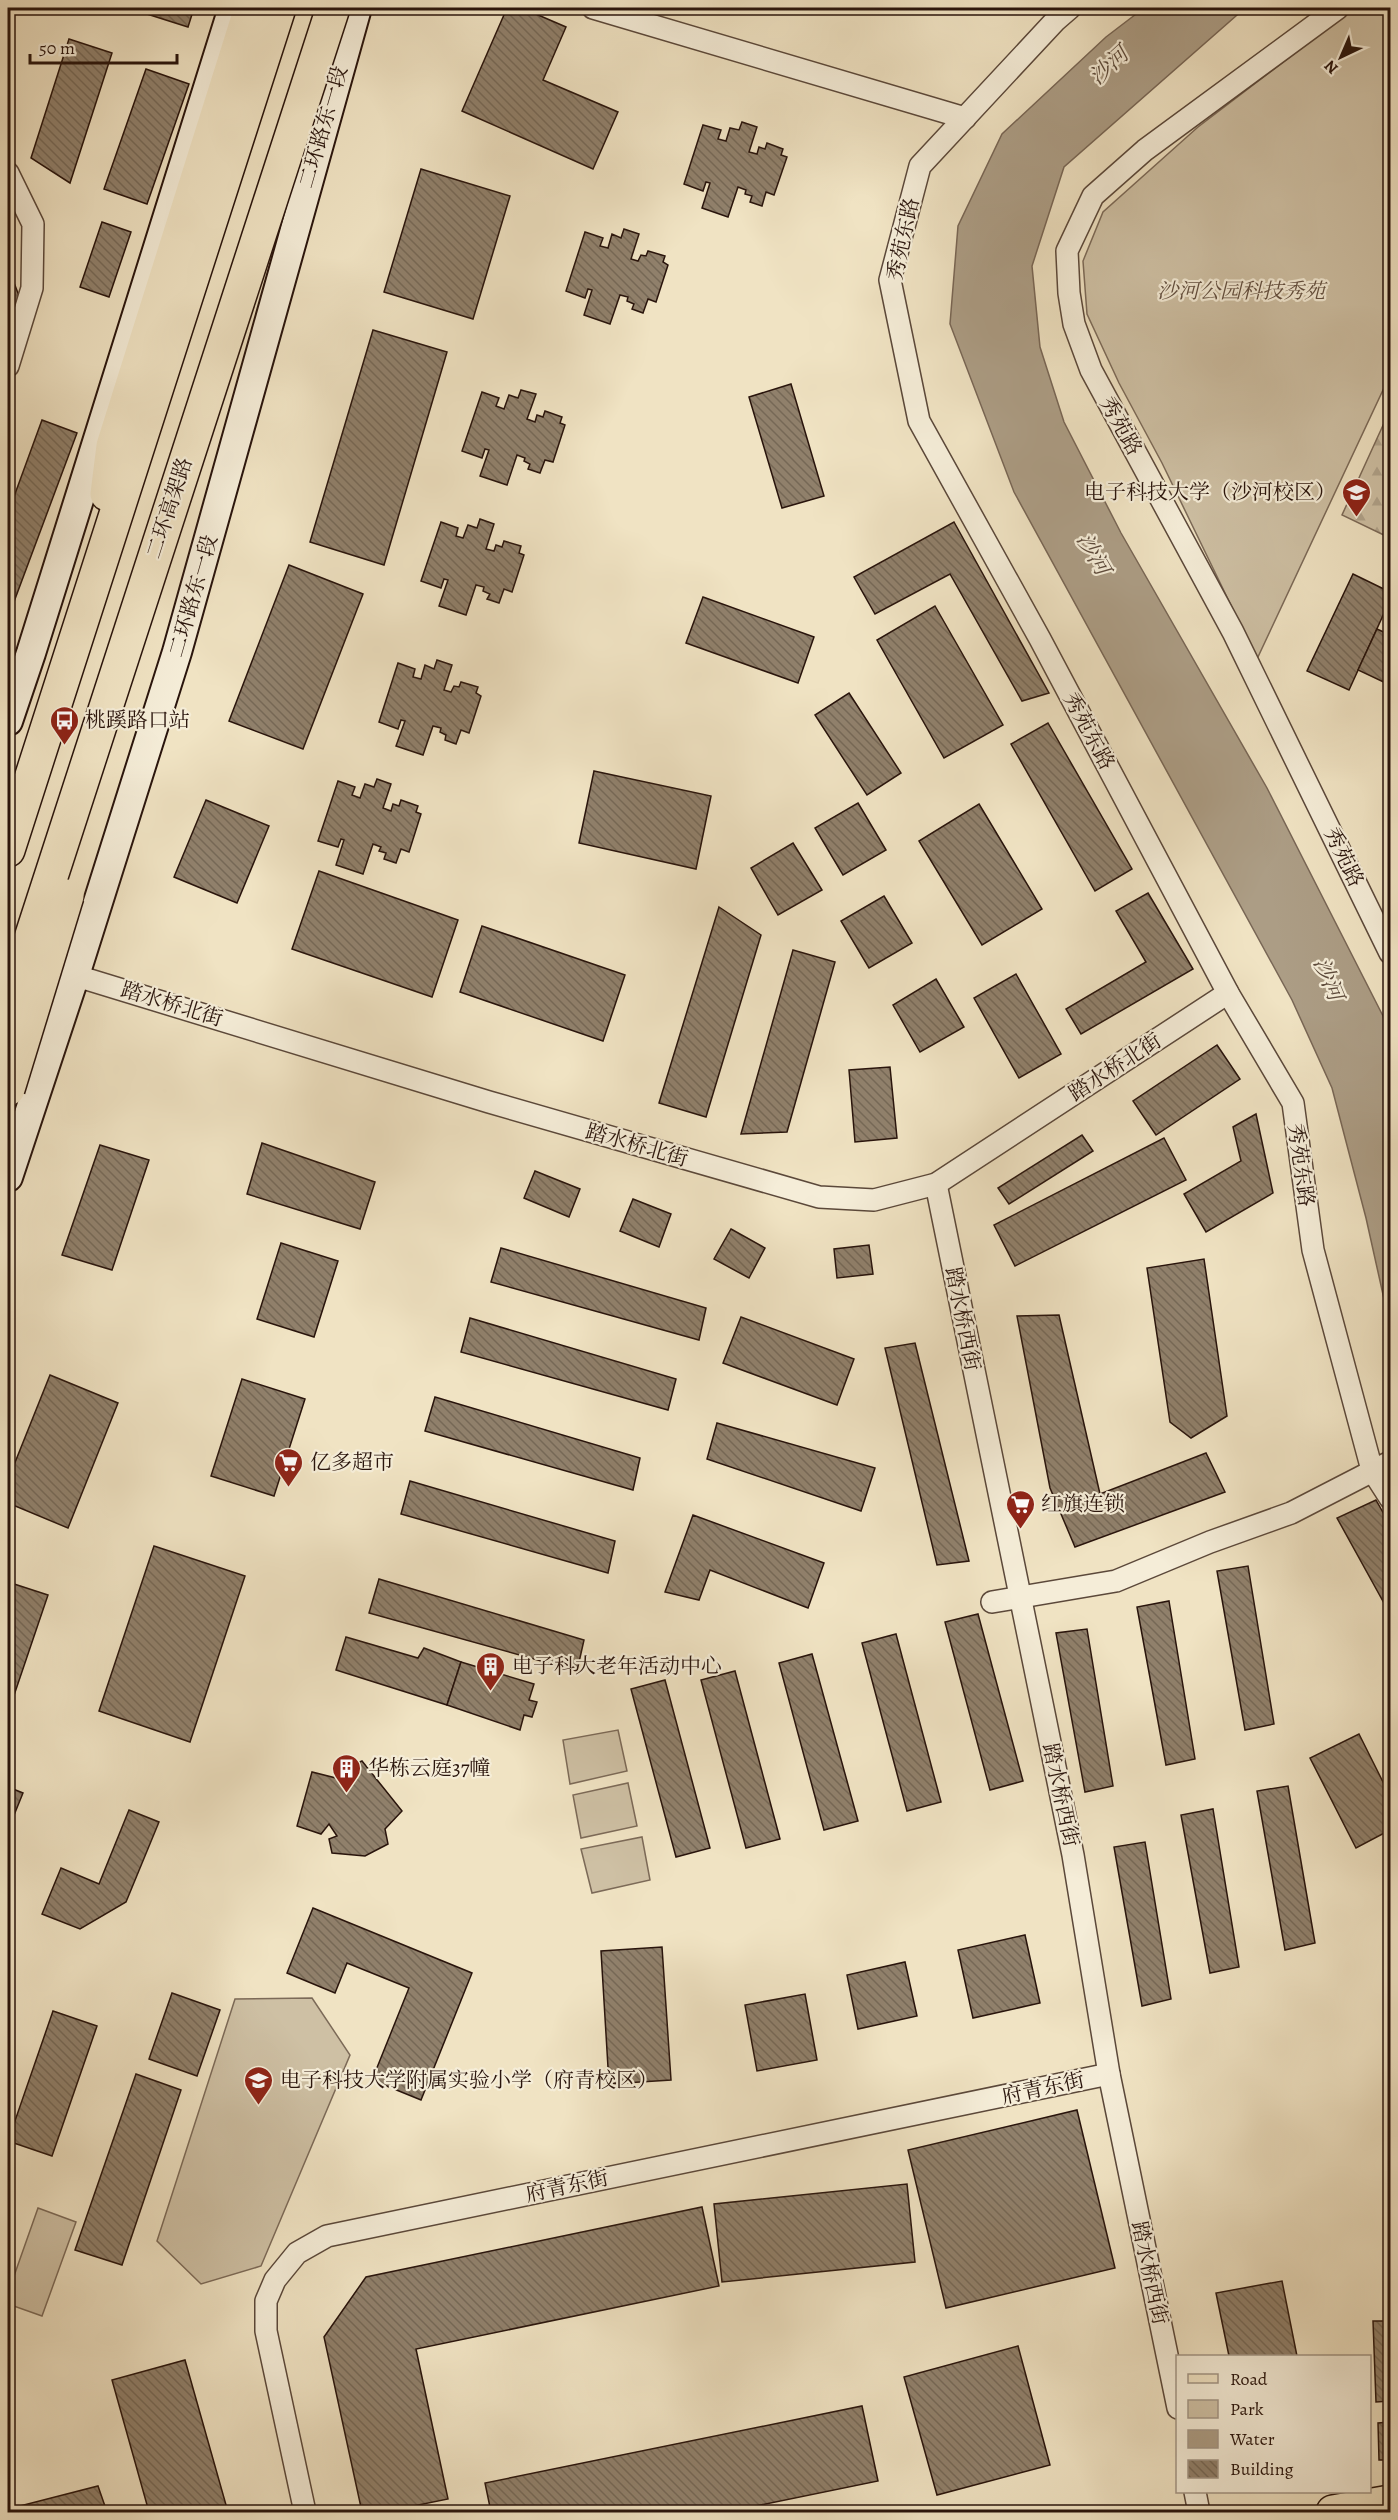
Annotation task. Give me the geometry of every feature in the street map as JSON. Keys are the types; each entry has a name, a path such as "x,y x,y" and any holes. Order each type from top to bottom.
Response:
{"main road":[{"path":"8,721 233,8"},
{"path":"99,567 113,446 251,8"},
{"path":"8,850 279,8"},
{"name":"二环高架路","path":"8,1009 135,610 333,8"},
{"name":"二环路东一段","path":"8,1177 75,975 177,652 357,8"},
{"path":"8,1089 107,765 130,670 135,610"},
{"path":"8,811 37,760"},
{"path":"1333,2512 1390,2502"}],"street":[{"path":"593,8 965,118"},
{"name":"秀苑东路","path":"1070,8 920,166 890,280 919,421 1040,639 1228,993 1293,1103 1313,1250 1390,1498"},
{"name":"秀苑路","path":"1338,8 1145,150 1093,196 1067,251 1069,293 1074,324 1091,370 1233,632 1390,953"},
{"path":"8,173 33,224 32,288 8,366"},
{"name":"踏水桥北街","path":"8,955 489,1102 819,1197 874,1200 936,1184 1228,993"},
{"name":"踏水桥西街","path":"936,1184 1073,1855 1109,2074 1176,2398"},
{"path":"992,1602 1116,1581 1210,1542 1292,1513 1381,1466"},
{"name":"府青东街","path":"305,2512 266,2331 266,2301 275,2280 297,2253 327,2236 1109,2074"},
{"path":"1195,2493 1199,2512"}],"green space":[{"name":"沙河公园科技秀苑","path":"1354,8 1390,8 1390,375 1257,659 1087,314 1083,261 1103,212 1198,127"},
{"path":"1390,410 1390,538 1342,515"},
{"path":"618,1730 627,1771 570,1784 563,1740"},
{"path":"628,1783 637,1826 581,1838 573,1795"},
{"path":"642,1837 650,1880 592,1893 581,1849"},
{"path":"312,1998 350,2055 261,2266 201,2284 157,2241 235,1999"},
{"path":"38,2208 76,2222 42,2316 8,2304 8,2293"}],"water":[{"name":"沙河","path":"1144,8 1245,8 1064,167 1032,266 1040,347 1064,422 1121,533 1267,788 1383,1016 1390,1041 1390,1326 1366,1218 1332,1088 1292,1000 1014,492 950,324 958,226 1002,134 1106,37"}],"building":[{"path":"128,8 194,8 188,27"},
{"path":"507,8 522,8 566,27 543,80 618,112 593,169 462,111"},
{"path":"69,39 112,53 70,183 31,158"},
{"path":"146,69 189,84 147,204 104,189"},
{"path":"742,122 757,127 749,152 757,154 759,147 765,149 767,143 783,149 781,155 787,157 774,195 766,192 762,206 750,202 752,196 745,194 746,190 738,187 728,217 702,208 710,183 706,182 703,191 684,184 703,125 721,130 718,139 726,141 730,128 739,130"},
{"path":"421,169 510,196 473,319 384,292"},
{"path":"102,222 131,232 109,297 80,287"},
{"path":"624,229 639,234 631,259 638,261 641,255 646,256 648,251 665,256 663,262 668,265 656,302 648,299 643,313 632,309 634,304 627,301 628,297 620,295 610,324 584,315 592,290 588,289 585,298 566,291 585,232 603,238 600,246 608,248 612,234 621,238"},
{"path":"8,267 21,301 8,306"},
{"path":"373,330 447,352 384,565 310,542"},
{"path":"791,384 824,496 782,508 749,397"},
{"path":"521,390 536,394 527,419 535,422 537,415 543,417 545,411 562,417 560,423 565,425 553,462 545,460 540,473 528,469 530,464 524,461 525,458 517,455 507,485 480,476 489,450 485,449 482,458 462,451 482,392 499,398 496,406 504,409 509,395 518,398"},
{"path":"42,420 77,433 12,607 8,606 8,513"},
{"path":"480,519 494,524 486,549 494,551 496,545 502,547 504,541 521,546 519,553 524,555 512,592 504,589 499,603 487,599 490,594 483,591 484,587 476,585 466,615 439,606 448,580 444,579 441,588 421,581 441,522 458,528 456,536 463,538 468,525 477,528"},
{"path":"954,522 1049,693 1022,701 950,574 875,614 854,577"},
{"path":"289,565 363,594 303,749 229,721"},
{"path":"1353,574 1390,592 1390,600 1349,690 1307,671"},
{"path":"703,597 814,637 798,683 686,643"},
{"path":"935,606 1003,725 944,758 877,640"},
{"path":"1377,629 1390,635 1390,685 1358,670"},
{"path":"437,660 452,665 444,690 451,692 454,686 459,687 461,682 478,687 476,693 481,696 469,733 461,730 456,744 445,740 446,735 440,732 441,728 433,726 423,755 396,746 405,721 401,720 398,729 379,722 398,663 415,669 413,677 421,679 425,665 434,669"},
{"path":"849,693 901,773 867,795 815,715"},
{"path":"1048,723 1132,869 1095,891 1011,744"},
{"path":"594,771 711,796 696,869 579,843"},
{"path":"377,779 391,784 383,808 391,811 393,804 399,806 401,800 418,806 416,812 421,814 409,852 401,849 396,863 384,859 386,853 379,851 381,847 373,844 363,874 336,865 344,840 341,839 338,847 318,841 338,781 355,787 352,795 360,798 365,784 374,787"},
{"path":"206,800 269,826 237,903 174,877"},
{"path":"858,803 886,850 843,875 815,828"},
{"path":"979,804 1042,909 982,945 919,841"},
{"path":"793,843 822,890 778,915 751,868"},
{"path":"319,871 458,920 432,997 292,949"},
{"path":"1148,893 1193,969 1081,1034 1066,1009 1146,962 1116,911"},
{"path":"884,896 912,943 869,968 841,921"},
{"path":"719,907 761,935 706,1117 659,1103"},
{"path":"482,926 625,975 603,1041 460,992"},
{"path":"793,950 835,962 787,1132 741,1134"},
{"path":"1016,974 1061,1054 1019,1078 974,998"},
{"path":"936,979 964,1027 920,1052 893,1005"},
{"path":"1217,1045 1240,1079 1156,1135 1133,1101"},
{"path":"890,1067 897,1138 855,1142 849,1070"},
{"path":"1256,1114 1273,1193 1206,1232 1184,1194 1241,1161 1233,1127"},
{"path":"1082,1135 1093,1151 1009,1204 998,1188"},
{"path":"1164,1138 1186,1180 1015,1266 994,1225"},
{"path":"262,1143 375,1182 360,1229 247,1194"},
{"path":"100,1145 149,1160 112,1270 62,1255"},
{"path":"535,1171 580,1189 569,1217 524,1198"},
{"path":"633,1199 671,1214 659,1247 620,1231"},
{"path":"731,1229 765,1248 749,1278 714,1259"},
{"path":"281,1243 338,1261 314,1337 257,1319"},
{"path":"869,1245 873,1274 837,1278 834,1249"},
{"path":"501,1248 706,1308 699,1340 491,1282"},
{"path":"1204,1259 1227,1416 1191,1438 1170,1422 1147,1268"},
{"path":"1059,1315 1100,1494 1206,1453 1225,1492 1075,1547 1050,1488 1017,1316"},
{"path":"741,1317 854,1359 837,1405 723,1363"},
{"path":"470,1318 676,1379 668,1410 461,1352"},
{"path":"915,1343 969,1561 937,1565 885,1348"},
{"path":"50,1375 118,1403 68,1528 8,1503 8,1480"},
{"path":"242,1379 305,1399 274,1496 211,1476"},
{"path":"435,1397 640,1458 633,1490 425,1431"},
{"path":"717,1423 875,1468 861,1511 707,1459"},
{"path":"410,1481 615,1541 608,1573 401,1514"},
{"path":"1376,1500 1390,1525 1390,1614 1337,1518"},
{"path":"693,1515 824,1563 808,1608 710,1570 699,1600 665,1592"},
{"path":"154,1546 245,1576 190,1742 99,1711"},
{"path":"1248,1566 1274,1724 1245,1730 1217,1571"},
{"path":"379,1579 584,1640 577,1671 369,1613"},
{"path":"8,1582 48,1595 8,1713"},
{"path":"1169,1601 1195,1759 1166,1765 1137,1607"},
{"path":"978,1614 1023,1781 990,1790 945,1622"},
{"path":"1087,1629 1113,1786 1085,1792 1056,1633"},
{"path":"896,1634 941,1802 907,1811 862,1643"},
{"path":"346,1637 418,1658 424,1648 461,1662 447,1705 336,1670"},
{"path":"812,1654 858,1821 824,1830 779,1663"},
{"name":"电子科大老年活动中心","path":"461,1662 534,1684 529,1700 537,1702 532,1717 524,1715 520,1730 447,1705"},
{"path":"735,1671 780,1839 746,1848 701,1680"},
{"path":"665,1680 710,1848 676,1857 631,1689"},
{"path":"1359,1734 1390,1796 1390,1830 1356,1848 1310,1758"},
{"name":"华栋云庭37幢","path":"362,1761 402,1811 385,1829 388,1844 365,1856 332,1853 329,1839 337,1836 329,1824 321,1834 297,1826 312,1772 336,1778 337,1772"},
{"path":"1288,1786 1315,1943 1285,1950 1257,1791"},
{"path":"8,1787 23,1793 8,1830"},
{"path":"1213,1809 1239,1967 1210,1973 1181,1815"},
{"path":"129,1810 159,1822 126,1902 80,1929 42,1914 61,1868 99,1884"},
{"path":"1145,1842 1171,1999 1142,2006 1114,1847"},
{"path":"313,1908 472,1973 421,2100 372,2080 409,1988 347,1963 335,1993 287,1973"},
{"path":"1025,1935 1040,2003 973,2018 958,1950"},
{"path":"662,1947 671,2080 609,2084 601,1951"},
{"path":"905,1962 917,2016 858,2029 847,1975"},
{"path":"172,1993 220,2010 197,2076 149,2059"},
{"path":"805,1994 817,2060 757,2071 745,2005"},
{"path":"53,2011 97,2026 52,2156 8,2141"},
{"path":"136,2074 181,2090 122,2265 75,2250"},
{"path":"1077,2110 1115,2268 946,2308 908,2150"},
{"path":"907,2184 915,2262 722,2282 714,2204"},
{"path":"702,2207 719,2286 416,2349 448,2499 384,2512 362,2512 324,2337 366,2277"},
{"path":"1282,2281 1297,2355 1229,2355 1216,2293"},
{"path":"1373,2321 1390,2321 1390,2401 1376,2402"},
{"path":"1018,2346 1050,2465 937,2495 904,2377"},
{"path":"185,2360 228,2512 149,2512 112,2380"},
{"path":"862,2406 878,2481 726,2512 491,2512 485,2483"},
{"path":"1390,2422 1390,2460 1379,2460 1378,2423"},
{"path":"98,2486 107,2512 8,2512 8,2509"}],"place":[{"name":"电子科技大学（沙河校区）","path":"1357,518"},
{"name":"桃蹊路口站","path":"64,746"},
{"name":"亿多超市","path":"289,1488"},
{"name":"红旗连锁","path":"1020,1530"},
{"name":"电子科大老年活动中心","path":"491,1692"},
{"name":"华栋云庭37幢","path":"347,1794"},
{"name":"电子科技大学附属实验小学（府青校区）","path":"259,2106"}]}
